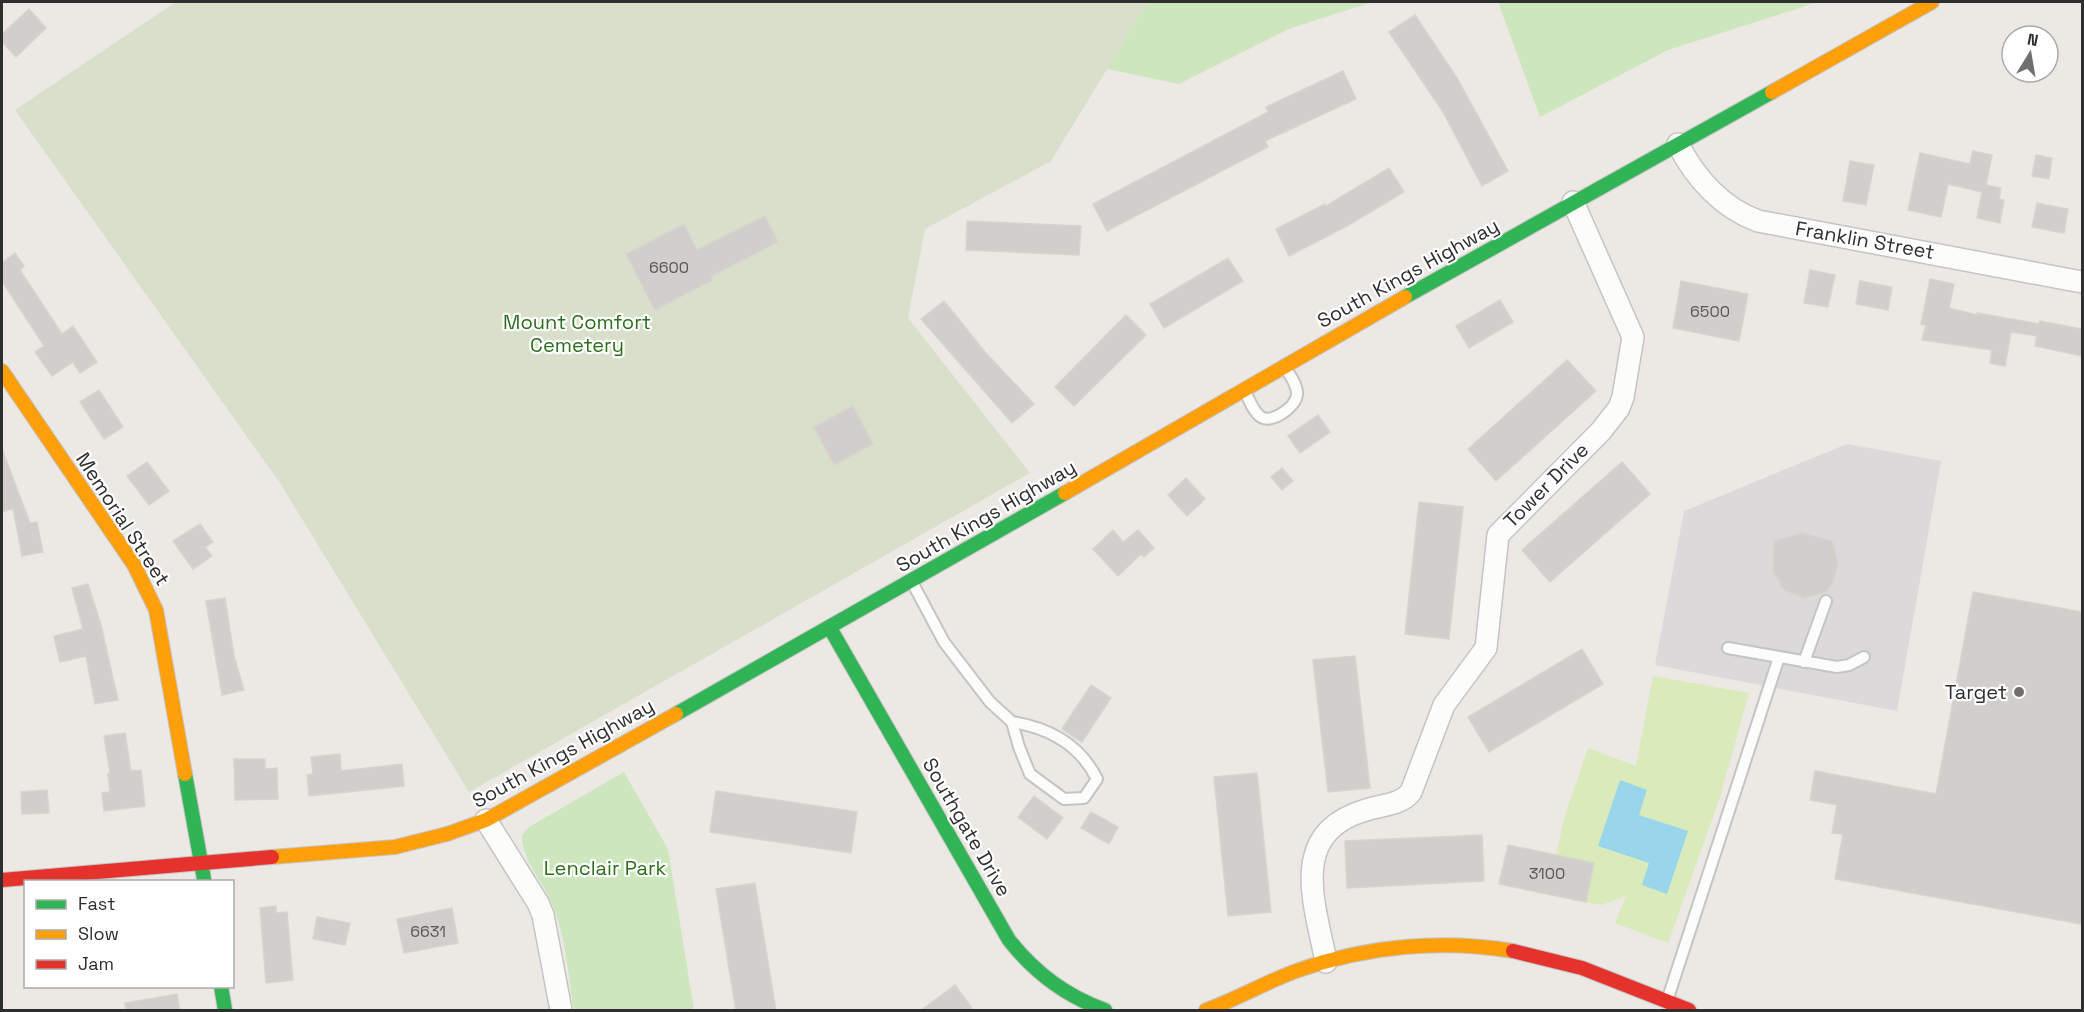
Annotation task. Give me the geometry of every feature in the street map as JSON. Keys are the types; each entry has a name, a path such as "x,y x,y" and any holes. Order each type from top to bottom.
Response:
{"main road":[{"name":"South Kings Highway","path":"2,880 395,847 447,834 486,820 830,628 1284,365 1932,2"},
{"name":"Memorial Street","path":"2,370 134,565 156,610 204,880"},
{"name":"Southgate Drive","path":"830,628 1009,940 1046,980 1066,994 1105,1011"},
{"path":"1206,1011 1232,1006 1272,980 1326,962 1390,948 1418,946 1500,949 1566,963 1689,1011"},
{"path":"221,988 225,1011"}],"street":[{"name":"Franklin Street","path":"1678,144 1689,164 1716,195 1747,217 1758,221 2082,282"},
{"name":"Tower Drive","path":"1326,962 1312,891 1312,859 1318,843 1353,815 1401,801 1412,792 1444,705 1486,648 1498,534 1601,430 1619,408 1623,398 1633,337 1573,202"},
{"path":"486,820 538,903 543,915 561,1011"}],"lane":[{"path":"1244,389 1257,415 1264,419 1271,419 1289,408 1297,395 1296,388 1284,365"},
{"path":"912,581 944,642 990,702 1012,722 1030,774 1064,799 1084,798 1097,779 1088,762 1055,735 1033,725 1012,722"},
{"path":"1804,662 1826,602"},
{"path":"1728,648 1844,667 1864,657"},
{"path":"1667,1002 1779,657"}],"shaded area":[{"path":"1847,444 1941,461 1897,711 1655,665 1684,511"}],"green space":[{"name":"Mount Comfort Cemetery","path":"176,2 1148,2 1051,161 925,229 908,318 1030,473 469,792 280,483 15,110"},
{"path":"1148,2 1373,2 1291,28 1179,84 1107,69"},
{"path":"1498,2 1818,2 1668,50 1540,117"},
{"path":"1653,676 1749,693 1720,797 1668,943 1615,923 1626,896 1601,905 1586,902 1594,863 1556,855 1565,815 1588,748 1636,766"},
{"name":"Lenclair Park","path":"624,772 668,849 694,1010 574,1010 563,941 556,915 525,853 522,835 529,827"}],"water":[{"path":"1620,780 1647,790 1639,815 1688,831 1667,894 1642,885 1649,863 1598,846"}],"building":[{"path":"29,9 46,28 16,57 2,42 2,34"},
{"path":"1415,15 1457,78 1508,171 1482,186 1443,112 1389,32"},
{"path":"1343,71 1356,99 1265,141 1268,147 1107,231 1093,204 1268,112 1266,107"},
{"path":"1973,151 1992,155 1986,185 2001,188 1999,199 2004,200 2000,223 1977,218 1982,192 1948,184 1941,217 1908,210 1920,153 1970,164"},
{"path":"2036,155 2052,158 2049,179 2032,176"},
{"path":"1850,161 1874,165 1866,205 1843,201"},
{"path":"1389,168 1404,192 1347,226 1289,256 1276,229 1325,204 1326,206"},
{"path":"2037,203 2068,209 2064,233 2032,227"},
{"path":"765,216 778,242 711,276 713,280 655,310 626,254 684,224 697,250"},
{"path":"967,221 1081,226 1079,255 966,250"},
{"path":"15,253 24,266 20,270 62,334 73,326 97,362 80,373 73,362 52,376 35,352 44,346 2,281 2,263"},
{"path":"1228,258 1243,281 1164,328 1150,304"},
{"path":"1810,270 1835,275 1828,307 1804,303"},
{"path":"1930,279 1954,284 1949,308 1977,315 1977,313 2039,324 2040,321 2082,329 2082,356 2035,346 2037,336 2011,332 2005,366 1990,363 1992,350 1922,340 1926,325 1921,324"},
{"path":"1681,281 1748,294 1739,341 1673,328"},
{"path":"1860,281 1892,287 1888,310 1856,304"},
{"path":"1500,300 1513,322 1469,348 1456,326"},
{"path":"944,301 985,352 1034,404 1012,423 921,319"},
{"path":"1126,315 1146,335 1074,406 1055,387"},
{"path":"1567,360 1596,391 1496,481 1468,449"},
{"path":"99,390 123,427 104,439 80,402"},
{"path":"853,406 873,444 834,465 814,427"},
{"path":"1318,415 1330,432 1300,453 1288,436"},
{"path":"2,449 30,523 37,522 43,552 22,556 13,508 2,512"},
{"path":"147,462 169,491 149,505 127,476"},
{"path":"1622,462 1650,494 1550,582 1522,550"},
{"path":"1282,468 1293,481 1282,490 1271,477"},
{"path":"1186,478 1205,499 1187,516 1168,495"},
{"path":"1419,502 1463,507 1449,639 1405,634"},
{"path":"200,524 213,542 205,547 212,556 193,569 173,541"},
{"path":"1113,530 1123,542 1138,530 1154,548 1144,557 1141,554 1118,576 1093,549"},
{"path":"1802,533 1832,541 1838,563 1833,583 1826,592 1804,598 1784,590 1773,571 1774,541"},
{"path":"88,584 101,625 118,700 95,704 86,656 60,662 54,636 83,629 72,588"},
{"name":"Target","path":"1973,592 2082,612 2082,924 1835,879 1843,834 1832,833 1837,805 1810,800 1815,771 1936,794"},
{"path":"225,598 234,656 244,690 222,695 206,601"},
{"path":"1582,649 1603,684 1489,752 1468,717"},
{"path":"1355,656 1370,788 1328,792 1313,660"},
{"path":"1091,685 1111,698 1082,742 1062,729"},
{"path":"125,733 131,771 141,770 145,806 104,811 102,793 110,792 108,774 110,773 104,736"},
{"path":"340,754 341,771 402,764 404,786 309,796 307,775 313,774 311,757"},
{"path":"234,759 265,759 265,769 277,768 278,799 235,800"},
{"path":"1257,773 1271,912 1228,916 1214,777"},
{"path":"47,790 49,813 22,814 21,792"},
{"path":"716,791 857,812 851,853 710,832"},
{"path":"1034,796 1063,818 1047,839 1018,817"},
{"path":"1091,812 1118,827 1109,844 1081,828"},
{"path":"1482,835 1484,881 1347,888 1345,841"},
{"path":"1508,845 1594,863 1586,902 1499,884"},
{"path":"755,883 776,1011 736,1011 716,889"},
{"path":"276,906 276,913 287,912 293,980 266,983 260,908"},
{"path":"452,908 458,943 404,953 397,919"},
{"path":"317,917 350,923 345,945 313,939"},
{"path":"955,985 974,1011 920,1011"},
{"path":"177,994 180,1011 126,1011 125,1003"}],"traffic: fast":[{"path":"1405,297 1772,92"},
{"path":"676,714 1065,493"},
{"path":"830,628 1009,940 1029,963 1052,982 1077,998 1105,1010"},
{"path":"185,774 204,879"},
{"path":"221,988 225,1010"}],"traffic: slow":[{"path":"1772,92 1932,2"},
{"path":"1065,493 1405,297"},
{"path":"2,371 134,565 156,610 185,774"},
{"path":"272,857 395,847 447,834 486,820 676,714"},
{"path":"1206,1010 1287,974 1351,955 1377,950 1432,945 1486,947 1513,951"}],"traffic: jam":[{"path":"2,880 272,857"},
{"path":"1513,951 1582,968 1689,1010"}],"place":[{"name":"Target","path":"2019,692"}]}
